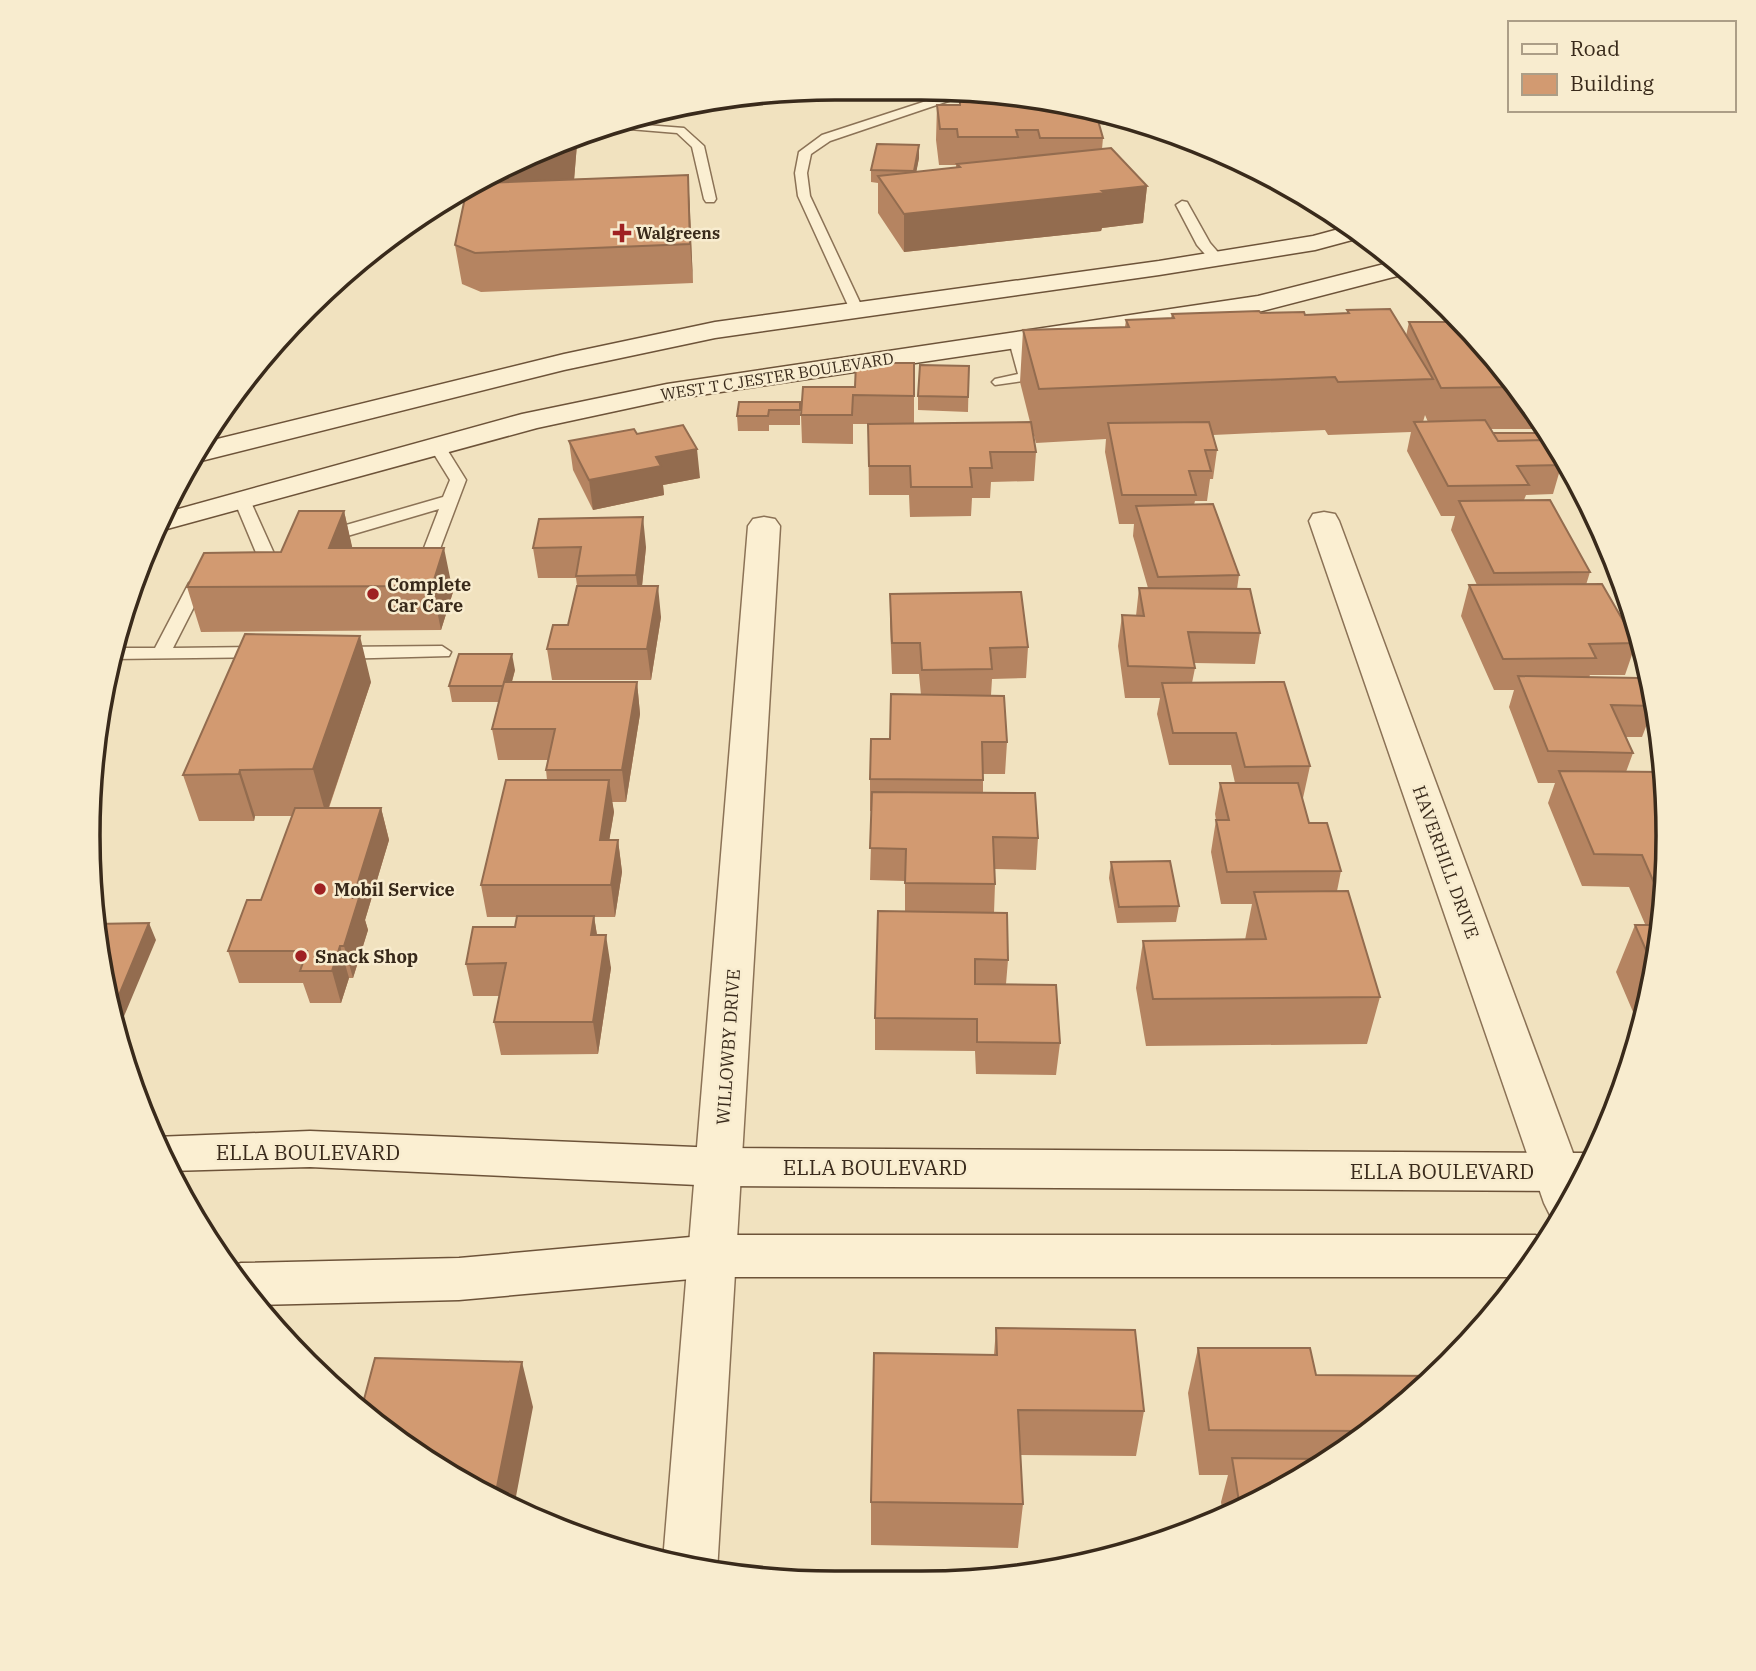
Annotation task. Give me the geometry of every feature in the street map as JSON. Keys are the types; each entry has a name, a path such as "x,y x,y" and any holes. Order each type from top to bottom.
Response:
{"main road":[{"name":"WEST T C JESTER BOULEVARD","path":"171,521 532,420 653,395 779,347 856,309 1159,268 1315,243 1344,235"},
{"name":"WEST T C JESTER BOULEVARD","path":"209,450 564,362 715,330 779,347 1016,341 1258,304 1391,270"},
{"name":"HAVERHILL DRIVE","path":"1324,521 1570,1180"},
{"name":"WILLOWBY DRIVE","path":"691,1557 764,526"},
{"name":"ELLA BOULEVARD","path":"172,1153 310,1149 719,1167 1569,1182"},
{"path":"253,1284 459,1279 713,1256 1523,1256"}],"lane":[{"path":"856,309 804,196 801,173 805,152 826,138 940,100"},
{"path":"1063,115 1075,117"},
{"path":"637,128 680,130 698,146 710,199"},
{"path":"1182,205 1204,244 1216,258"},
{"path":"1016,341 1027,378"},
{"path":"1000,382 1066,371"},
{"path":"410,574 424,574 458,480 437,446"},
{"path":"305,542 451,499"},
{"path":"243,500 274,574 301,574"},
{"path":"161,654 195,587 232,576"},
{"path":"323,653 442,652"},
{"path":"123,654 284,653"}],"building":[{"path":"960,101 969,101 1064,114 1098,122 1103,138 1040,138 1038,130 1016,130 1018,137 958,137 957,129 940,129 937,105 960,105"},
{"path":"877,144 919,145 914,171 871,170"},
{"path":"1111,148 1147,186 1102,191 1105,193 904,214 878,176 960,167 957,164"},
{"path":"688,175 690,244 475,253 455,245 464,200 498,182"},
{"path":"1390,309 1433,379 1338,382 1335,377 1039,389 1023,330 1129,327 1126,320 1174,318 1172,314 1259,311 1304,312 1305,315"},
{"path":"1409,322 1448,322 1503,387 1441,388"},
{"path":"856,363 914,363 914,396 853,395 852,415 801,415 803,387 855,387"},
{"path":"920,365 969,366 968,397 918,396"},
{"path":"739,402 800,402 800,410 769,410 768,416 737,416"},
{"path":"1485,420 1498,441 1540,440 1556,465 1517,466 1529,485 1448,486 1414,422"},
{"path":"1031,422 1036,452 990,452 992,468 970,468 972,487 911,487 910,466 869,466 868,424"},
{"path":"1209,422 1217,450 1205,450 1211,471 1189,471 1196,495 1122,495 1108,423"},
{"path":"683,425 697,449 656,457 661,466 589,480 569,441 634,429 637,434"},
{"path":"1493,433 1536,433 1540,440 1498,441"},
{"path":"1550,500 1590,572 1494,573 1459,501"},
{"path":"1213,504 1239,575 1158,577 1136,506"},
{"path":"299,511 344,511 329,548 444,548 432,586 187,587 204,553 281,552"},
{"path":"643,517 636,575 576,576 581,547 533,548 539,519"},
{"path":"1602,584 1624,622 1630,643 1589,644 1596,658 1503,659 1469,585"},
{"path":"577,586 658,586 647,649 547,649 553,625 568,625"},
{"path":"1139,588 1250,589 1260,633 1188,632 1195,668 1128,666 1122,615 1144,616"},
{"path":"1021,592 1028,647 990,648 992,669 922,670 920,643 892,643 890,594"},
{"path":"245,634 360,636 313,769 240,770 239,774 183,775"},
{"path":"459,654 512,654 503,686 449,686"},
{"path":"1518,676 1639,678 1644,706 1611,705 1633,753 1548,751"},
{"path":"504,682 637,682 622,770 546,770 555,729 492,729"},
{"path":"1284,682 1310,766 1245,767 1236,733 1173,733 1162,683"},
{"path":"891,694 1004,696 1007,742 982,742 983,780 870,779 871,739 890,739"},
{"path":"1559,771 1653,772 1655,885 1642,855 1594,854"},
{"path":"506,780 609,780 600,840 618,840 611,885 481,885"},
{"path":"1220,783 1298,783 1309,823 1327,823 1341,871 1227,872 1216,820 1229,820"},
{"path":"872,792 1035,793 1038,838 993,837 995,884 905,883 906,849 870,848"},
{"path":"295,808 381,808 353,898 359,898 344,946 340,946 332,971 300,971 307,951 228,951 247,900 261,900"},
{"path":"1170,861 1179,906 1119,907 1111,862"},
{"path":"1348,891 1380,997 1153,999 1143,941 1266,939 1254,892"},
{"path":"878,911 1007,913 1008,960 975,959 975,984 1056,985 1060,1043 977,1042 977,1019 875,1018"},
{"path":"517,916 594,916 591,935 606,935 593,1022 494,1022 506,963 466,964 473,927 515,927"},
{"path":"149,923 118,997 114,979 105,924"},
{"path":"1635,925 1651,925 1647,952"},
{"path":"996,1328 1135,1330 1144,1411 1018,1410 1023,1504 871,1502 874,1353 997,1355"},
{"path":"1198,1348 1310,1348 1316,1375 1420,1376 1351,1431 1209,1430"},
{"path":"375,1358 522,1362 497,1488 427,1447 364,1400"},
{"path":"1232,1458 1310,1459 1288,1473 1238,1498"}],"place":[{"name":"Walgreens","path":"622,233"},
{"name":"Complete Car Care","path":"373,594"},
{"name":"Mobil Service","path":"320,889"},
{"name":"Snack Shop","path":"301,956"}]}
